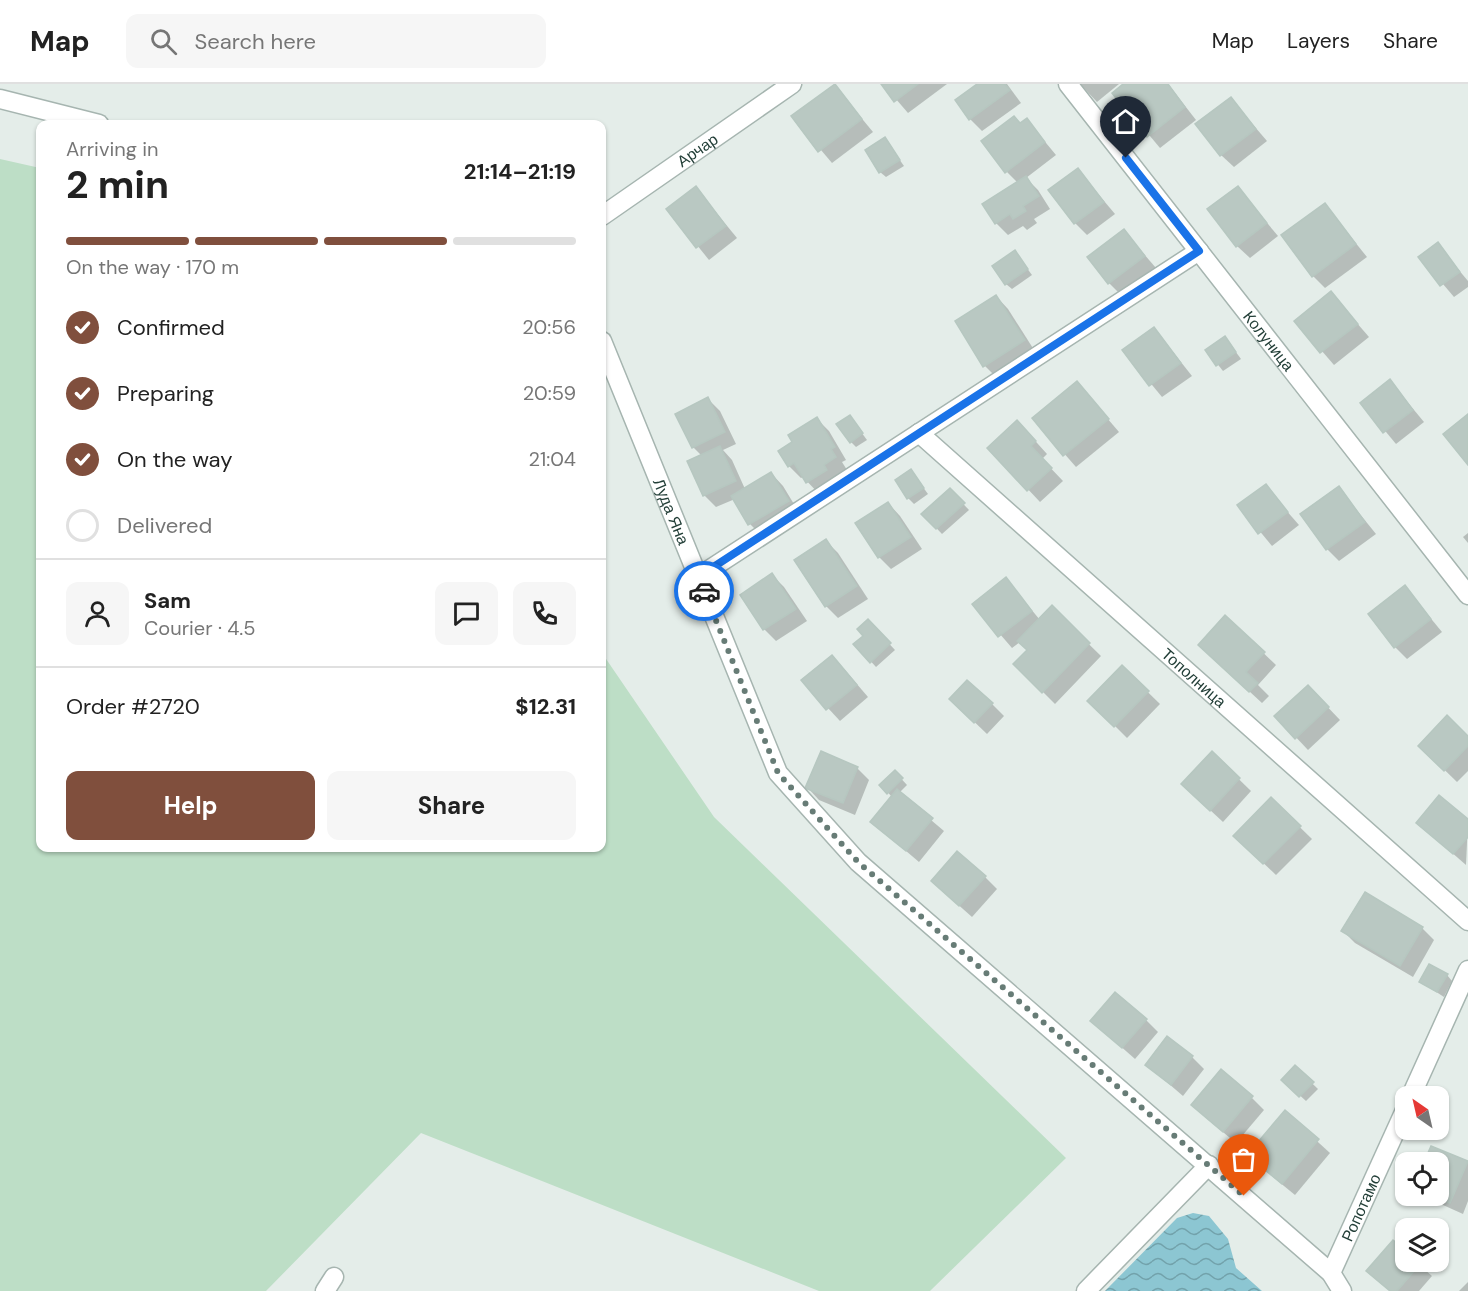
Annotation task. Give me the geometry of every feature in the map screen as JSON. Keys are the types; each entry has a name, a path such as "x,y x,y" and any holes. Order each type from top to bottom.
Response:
{"street":[{"name":"Арчар","path":"606,213 792,84"},
{"name":"Колуница","path":"1068,84 1468,595"},
{"path":"0,99 83,120"},
{"path":"698,577 1199,251"},
{"name":"Луда Яна","path":"606,350 778,773 858,862 1209,1165 1330,1273 1342,1291"},
{"name":"Тополница","path":"919,433 1468,921"},
{"path":"1415,1086 1468,970"},
{"name":"Ропотамо","path":"1330,1273 1395,1132"},
{"path":"1086,1291 1209,1165"}],"green space":[{"path":"0,159 36,167 36,852 606,852 606,659 714,817 1066,1158 930,1291 819,1291 421,1133 266,1291 0,1291"}],"water":[{"path":"1193,1213 1209,1216 1228,1239 1236,1268 1262,1291 1105,1291 1177,1218"}],"building":[{"path":"835,84 862,119 818,152 791,116"},
{"path":"881,84 918,84 894,102"},
{"path":"977,84 1005,84 1010,90 969,120 955,100"},
{"path":"1123,84 1168,84 1185,107 1147,137 1112,93"},
{"path":"1231,97 1256,129 1220,156 1195,124"},
{"path":"1014,116 1020,123 1027,118 1045,142 1005,173 981,141"},
{"path":"885,137 900,160 879,173 865,150"},
{"path":"1078,168 1104,202 1074,224 1048,190"},
{"path":"1026,176 1039,196 1023,206 1026,211 1013,219 1010,214 995,224 982,204"},
{"path":"696,186 726,226 696,248 666,209"},
{"path":"1238,186 1267,223 1236,247 1207,209"},
{"path":"1325,203 1356,244 1312,277 1281,235"},
{"path":"1124,229 1145,256 1108,284 1087,257"},
{"path":"1438,242 1460,272 1440,286 1418,257"},
{"path":"1015,250 1028,269 1005,285 992,266"},
{"path":"1331,291 1358,324 1320,353 1294,321"},
{"path":"996,295 1025,340 983,367 955,321"},
{"path":"1154,327 1181,363 1149,386 1122,350"},
{"path":"1225,336 1236,352 1216,366 1205,350"},
{"path":"1390,379 1413,410 1383,433 1360,403"},
{"path":"1077,381 1109,419 1063,456 1032,418"},
{"path":"708,397 725,432 692,448 675,414"},
{"path":"1468,414 1468,465 1443,434"},
{"path":"850,415 863,433 850,443 836,424"},
{"path":"817,417 835,447 831,449 836,457 824,465 827,470 806,483 794,463 788,467 778,451 792,442 788,435"},
{"path":"1017,420 1036,441 1031,446 1052,468 1027,491 987,448"},
{"path":"720,446 736,481 703,496 687,461"},
{"path":"911,469 924,488 907,499 895,480"},
{"path":"771,472 789,501 748,525 731,496"},
{"path":"1266,484 1288,512 1258,534 1237,505"},
{"path":"1339,486 1365,522 1326,550 1300,514"},
{"path":"950,488 965,503 936,529 921,514"},
{"path":"888,502 911,537 878,558 855,523"},
{"path":"826,539 857,586 825,607 794,560"},
{"path":"772,573 796,609 763,630 740,595"},
{"path":"1006,577 1032,611 998,637 972,604"},
{"path":"1405,585 1431,619 1394,648 1368,614"},
{"path":"1052,605 1090,643 1042,693 1013,664 1027,650 1017,641"},
{"path":"1225,615 1265,652 1246,672 1258,683 1249,692 1198,645"},
{"path":"868,619 891,643 870,663 853,644 863,636 857,629"},
{"path":"832,655 857,685 826,710 801,680"},
{"path":"1122,665 1149,691 1114,727 1087,701"},
{"path":"967,680 993,703 974,723 949,699"},
{"path":"1308,685 1329,707 1295,739 1274,716"},
{"path":"1447,715 1468,736 1468,746 1444,771 1418,746"},
{"path":"821,751 858,767 843,803 805,788"},
{"path":"1212,751 1240,778 1210,811 1181,784"},
{"path":"895,770 903,778 887,794 879,785"},
{"path":"897,789 933,818 906,851 870,822"},
{"path":"1439,795 1468,819 1468,837 1453,854 1416,823"},
{"path":"1271,797 1301,826 1263,864 1233,836"},
{"path":"957,851 986,876 959,906 931,881"},
{"path":"1365,892 1423,927 1400,966 1341,931"},
{"path":"1429,964 1448,974 1437,992 1419,982"},
{"path":"1115,992 1147,1019 1122,1048 1090,1021"},
{"path":"1167,1036 1193,1056 1171,1085 1145,1065"},
{"path":"1295,1065 1314,1082 1299,1097 1281,1080"},
{"path":"1221,1069 1253,1096 1223,1132 1191,1105"},
{"path":"1285,1110 1319,1139 1282,1184 1247,1155"},
{"path":"1431,1146 1446,1152 1428,1152"},
{"path":"1449,1153 1468,1161 1449,1203"},
{"path":"1393,1240 1395,1242 1395,1272 1413,1272 1397,1291 1390,1291 1366,1271"}],"way so far":[{"path":"704,591 778,773 858,862 1244,1196"}],"route":[{"path":"704,591 698,577 1199,251 1126,158"}]}
